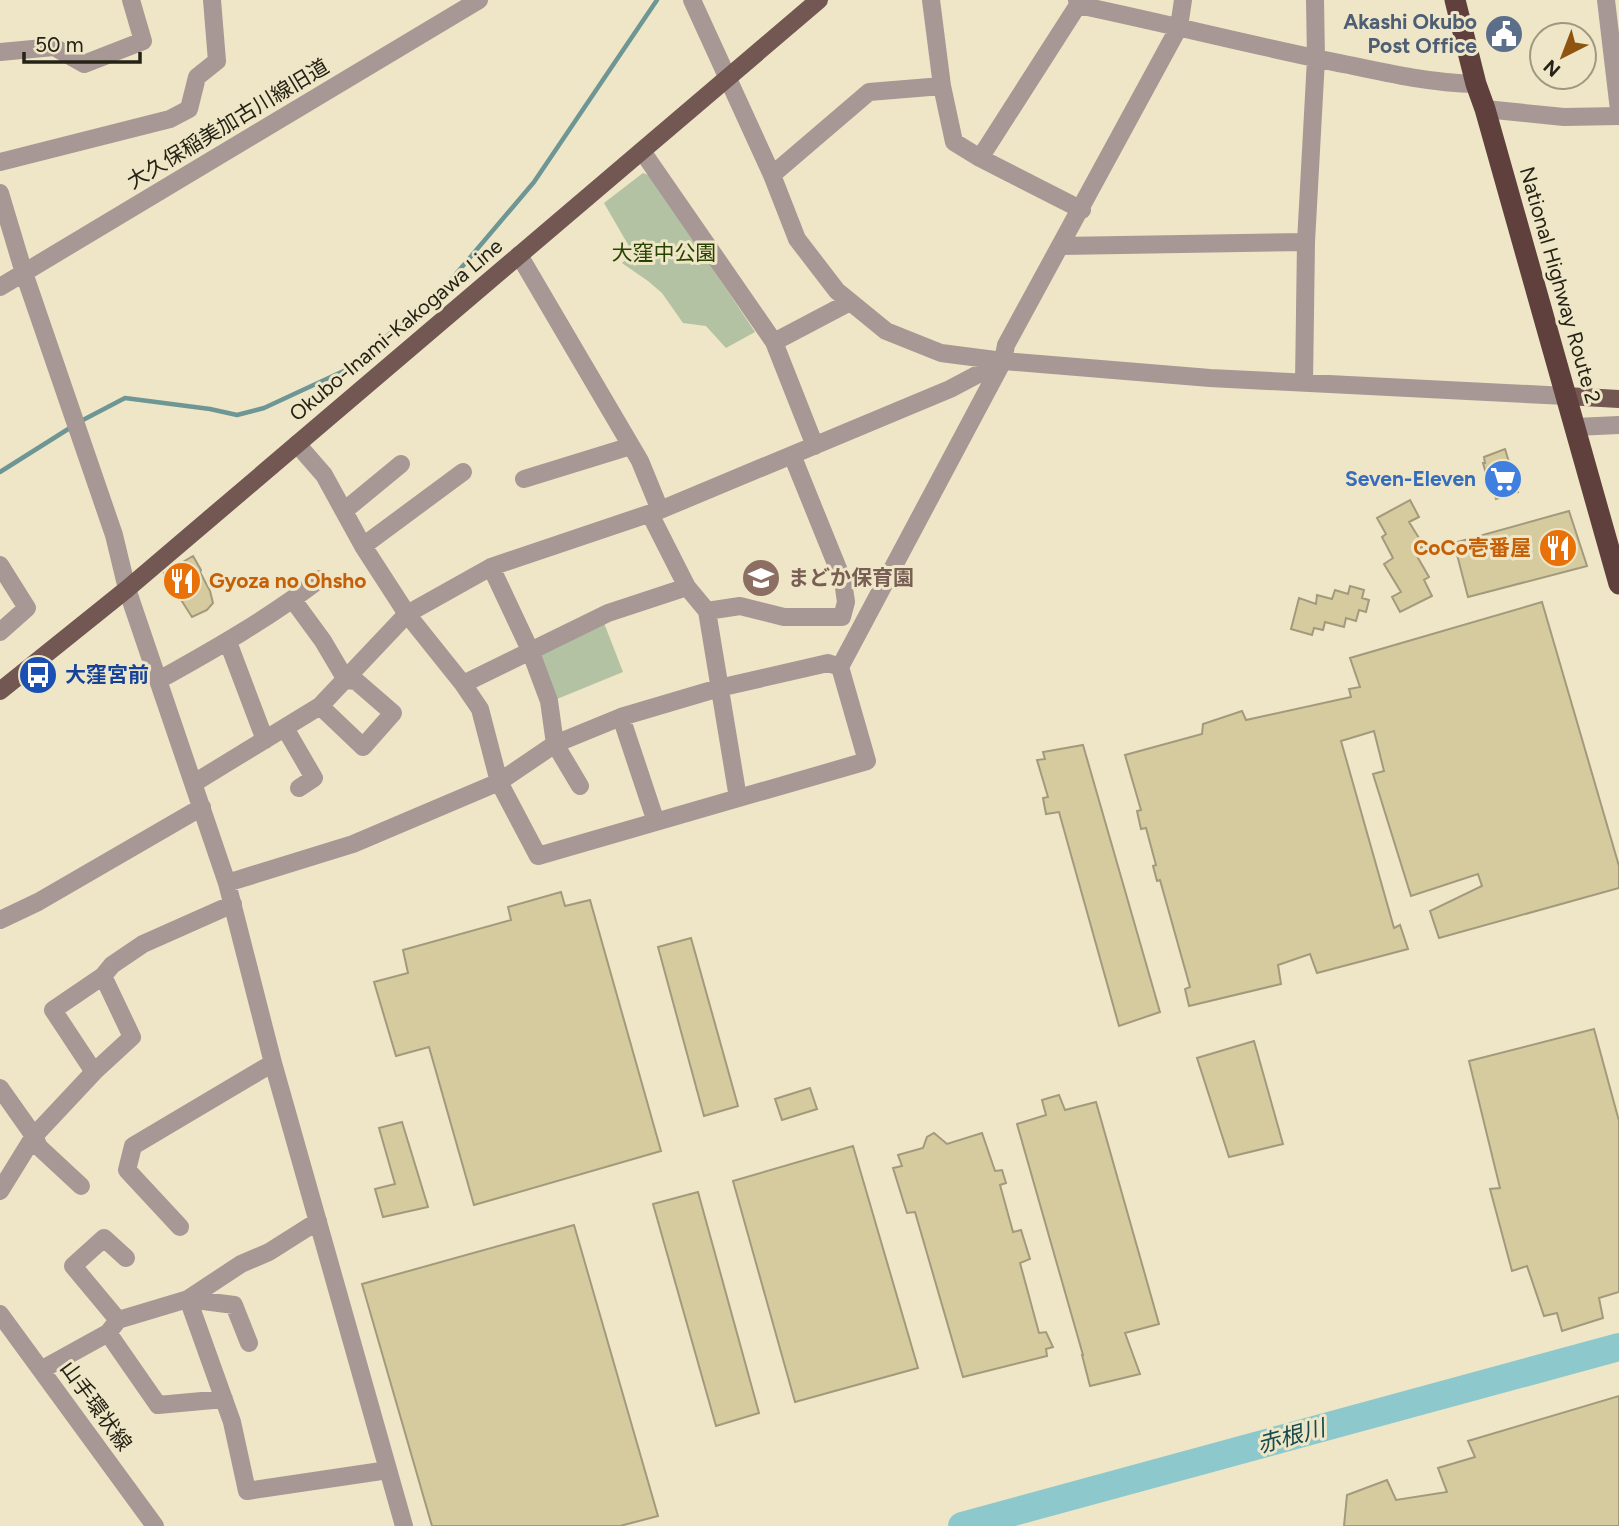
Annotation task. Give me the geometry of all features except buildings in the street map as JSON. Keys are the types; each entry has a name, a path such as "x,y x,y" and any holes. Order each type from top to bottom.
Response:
{"highway":[{"name":"National Highway Route 2","path":"1455,0 1476,84 1619,584"}],"main road":[{"name":"Okubo-Inami-Kakogawa Line","path":"0,691 127,589 819,0"},
{"path":"1566,396 1619,399"}],"street":[{"path":"0,52 54,47 84,64 143,41 131,0"},
{"path":"0,162 170,119 189,109 197,77 217,61 212,0"},
{"name":"大久保稲美加古川線旧道","path":"0,287 478,0"},
{"path":"692,0 772,175 797,239 837,292 887,331 942,353 1003,361 1210,378 1566,396"},
{"path":"931,0 942,86 954,142 1082,210"},
{"path":"297,444 324,475 363,546 407,614 480,709 499,782 538,856 867,761 840,667 1003,361 1006,345 1082,210 1179,27 1183,0"},
{"path":"1304,383 1315,0"},
{"path":"1606,0 1619,110"},
{"path":"980,158 1077,3 1315,59 1441,83 1476,84"},
{"path":"772,175 869,93 942,86"},
{"path":"1485,109 1564,117 1619,116"},
{"path":"642,151 774,342 815,446"},
{"path":"0,193 24,273 114,535 127,589 227,883 273,1063 404,1526"},
{"path":"1061,246 1306,242"},
{"path":"519,255 631,446 687,587 707,611 738,798"},
{"path":"774,342 850,302"},
{"path":"194,783 320,706 407,614 491,567 655,512 950,389 1003,361"},
{"path":"1574,427 1619,425"},
{"path":"524,479 631,446"},
{"path":"707,611 740,606 784,617 842,617 846,602 843,581 792,455"},
{"path":"344,511 401,464"},
{"path":"363,546 463,472"},
{"path":"0,565 27,608 0,632"},
{"path":"491,567 530,650 549,701 555,744 580,786"},
{"path":"159,680 228,642 320,579"},
{"path":"463,684 607,613 687,587"},
{"path":"293,600 323,641 346,680"},
{"path":"846,602 867,615"},
{"path":"228,642 265,740"},
{"path":"227,883 353,844 499,782 555,744 621,717 719,688 828,663 840,667"},
{"path":"320,706 363,747 393,713 356,681 346,680"},
{"path":"621,717 656,822"},
{"path":"285,728 314,778 299,788"},
{"path":"0,920 38,902 202,807"},
{"path":"94,1072 53,1010 103,976 112,965 143,944 233,904"},
{"path":"0,1191 34,1136 94,1072 132,1037 103,976"},
{"path":"180,1227 127,1170 133,1146 273,1063"},
{"path":"0,1088 39,1147 81,1185"},
{"path":"41,1370 113,1327 188,1299 241,1264 269,1252 318,1221"},
{"path":"126,1258 104,1238 73,1266 113,1327 158,1405 224,1399"},
{"path":"188,1299 234,1305 249,1343"},
{"path":"188,1299 232,1422 247,1491 388,1470"},
{"name":"山手環状線","path":"0,1314 155,1526"}],"green space":[{"name":"大窪中公園","path":"643,173 651,176 755,332 726,348 706,326 683,323 662,293 622,263 631,255 630,248 604,203"},
{"path":"604,623 623,672 557,699 540,656 542,648"}],"waterway":[{"path":"81,421 125,398 237,415 264,408 348,369 445,287 534,182 657,0"},
{"path":"0,472 73,426"},
{"name":"赤根川","path":"962,1526 1619,1347"}],"place":[{"name":"Akashi Okubo Post Office","path":"1504,34"},
{"name":"Seven-Eleven","path":"1503,479"},
{"name":"CoCo壱番屋","path":"1558,548"},
{"name":"まどか保育園","path":"761,578"},
{"name":"Gyoza no Ohsho","path":"182,581"},
{"name":"大窪宮前","path":"38,675"}]}
